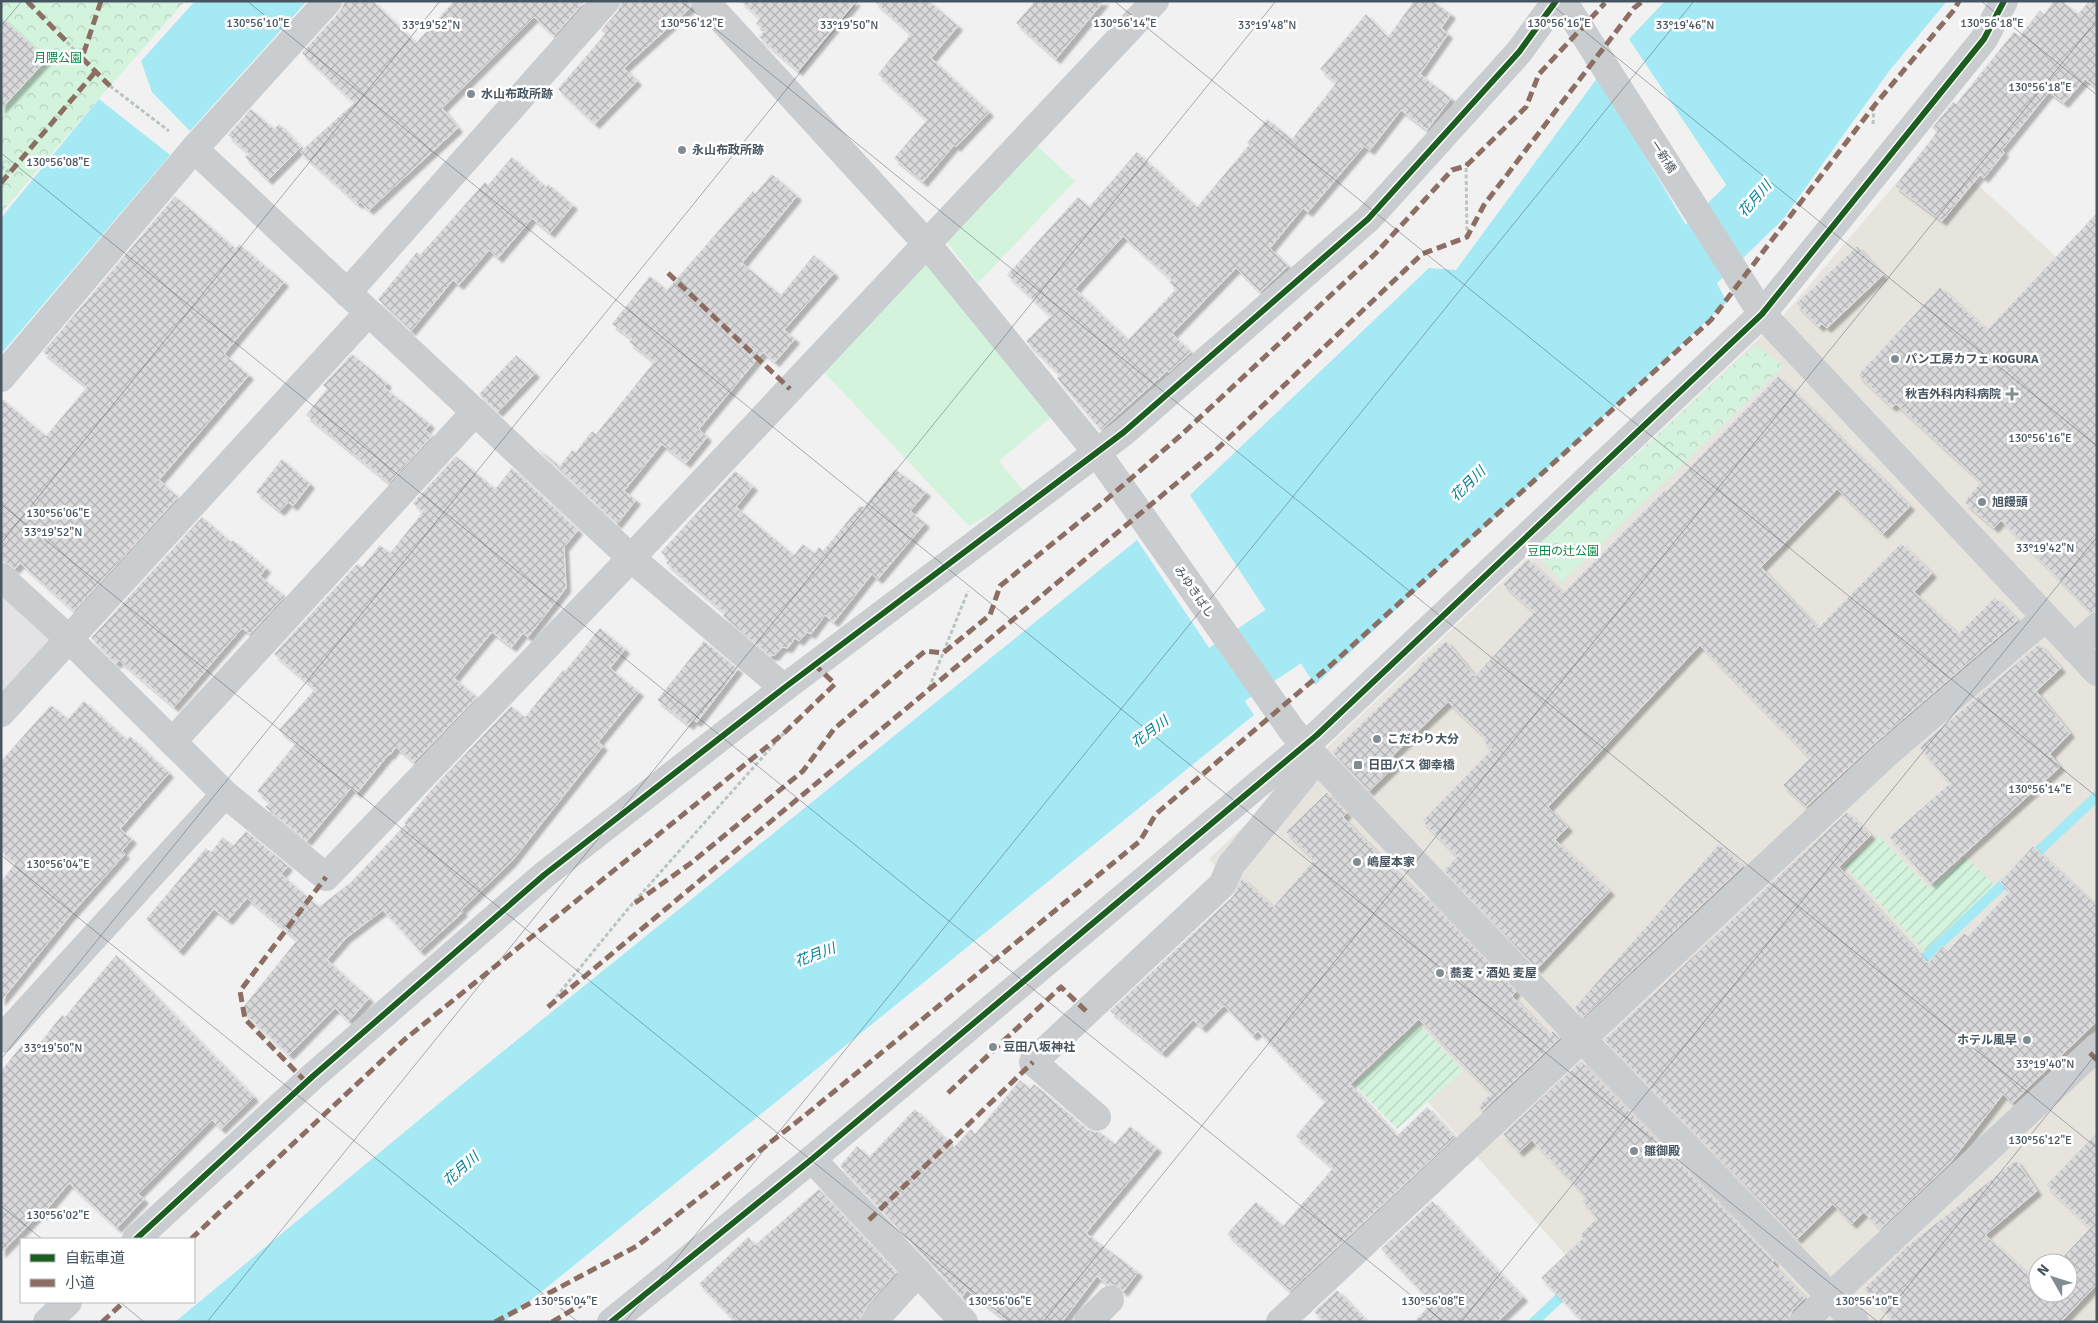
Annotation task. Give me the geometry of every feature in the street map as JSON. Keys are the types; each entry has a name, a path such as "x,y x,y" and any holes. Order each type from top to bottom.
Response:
{"street":[{"path":"1,378 194,149 328,1"},
{"path":"347,293 606,1"},
{"name":"みゆきばし","path":"705,1 928,244 1098,454 1304,745 1582,1039 1854,1322"},
{"path":"1,577 69,638 225,794 326,877 631,558 1155,1"},
{"path":"137,1238 306,1082 544,875 784,688 1098,454 1368,219 1519,52 1556,1"},
{"name":"一新橋","path":"1563,1 1762,314 2097,672"},
{"path":"611,1322 812,1159 1304,745 1762,314 1984,39 2004,1"},
{"path":"194,149 631,558 784,688"},
{"path":"1,713 368,313"},
{"path":"172,742 475,412"},
{"path":"1280,1322 1885,755 2045,618"},
{"path":"2074,648 2097,627"},
{"path":"1096,1117 1033,1062 1222,885 1231,865 1304,745"},
{"path":"1,1039 225,794"},
{"path":"1803,1322 2097,1047"},
{"path":"812,1159 964,1322"},
{"path":"875,1322 918,1272"},
{"path":"1088,1322 1110,1300"},
{"path":"47,1322 67,1303"}],"path":[{"path":"67,42 82,58"},
{"path":"110,86 194,149"},
{"path":"1,166 10,173"},
{"path":"1466,166 1467,237"},
{"path":"929,688 969,588"},
{"path":"548,1007 627,910 784,733"}],"shaded area":[{"path":"1931,142 2097,294 2097,1322 1626,1322 1209,859 1783,316"},
{"path":"1,592 53,640 1,696"}],"green space":[{"name":"月隈公園","path":"1,1 185,1 1,213"},
{"path":"1034,143 1075,181 978,283 944,238"},
{"path":"926,253 1056,413 999,461 1025,493 969,526 820,368"},
{"name":"豆田の辻公園","path":"1755,345 1783,366 1562,582 1532,550"},
{"path":"1879,836 1929,888 1966,858 1996,886 1925,951 1845,866"},
{"path":"1418,1023 1463,1071 1397,1129 1354,1084"}],"water":[{"path":"195,1 307,1 190,131 152,92 141,61"},
{"path":"1665,1 1947,1 1757,231 1629,39"},
{"path":"1598,77 1683,220 1727,302 1315,685 1190,495 1429,268 1456,270"},
{"path":"99,99 170,155 1,354 1,218"},
{"path":"1137,540 1254,715 504,1322 175,1322 465,1082"}],"building":[{"path":"345,1 373,1 416,43 454,1 585,1 554,36 534,17 442,108 458,128 369,210 360,202 358,204 300,152 354,103 302,53 340,11"},
{"path":"621,1 690,1 691,7 624,68 637,81 595,124 558,89 605,34 601,30 618,11"},
{"path":"741,1 856,1 798,71 759,37 765,30 756,24 760,18"},
{"path":"874,1 929,1 958,26 931,58 989,112 956,147 954,145 923,182 894,158 927,120 878,74 911,34"},
{"path":"1035,1 1104,1 1056,59 1016,23"},
{"path":"1414,1 1433,1 1451,14 1441,28 1448,34 1420,74 1451,98 1427,130 1401,110 1370,150 1364,146 1308,212 1303,208 1270,248 1288,266 1260,292 1236,268 1172,334 1191,352 1101,430 1057,378 1060,375 1026,341 1051,316 1007,275 1078,197 1089,207 1137,152 1197,207 1249,145 1247,143 1267,119 1292,139 1336,83 1320,69 1366,14 1388,37","holes":["1123,236 1172,280 1169,282 1176,289 1128,340 1075,289"]},
{"path":"2054,1 2062,1 2078,14 2089,1 2097,1 2097,88 2085,79 2064,103 2049,92 2002,150 2004,153 1984,178 1980,175 1942,221 1895,186 1937,132 1932,128 1953,102 1956,104 2014,32 2020,36 2040,10 2044,14"},
{"path":"1,17 47,59 1,109"},
{"path":"251,109 274,129 279,124 301,147 268,180 245,157 249,154 228,135"},
{"path":"512,157 546,187 548,184 573,205 550,233 532,218 498,258 489,250 459,285 453,280 411,331 378,299 417,252 420,255 485,182 488,185"},
{"path":"772,174 797,196 742,263 781,295 814,255 834,273 784,330 795,339 775,362 763,352 699,429 707,437 686,463 662,444 624,491 636,500 617,524 537,448 560,466 572,450 576,452 592,431 596,434 654,362 629,342 632,339 612,324 650,276 667,290 753,191 755,194"},
{"path":"175,196 236,249 239,244 284,282 224,354 249,375 159,480 178,497 74,611 20,563 15,569 5,562 1,562 1,398 46,436 87,387 43,352"},
{"path":"2097,213 2097,612 2092,613 2001,520 1994,528 1964,502 1981,482 1896,404 1892,407 1858,375 1940,287 1987,330"},
{"path":"1857,246 1883,275 1827,328 1822,324 1819,327 1796,304"},
{"path":"352,354 387,383 384,387 430,424 425,430 432,436 389,483 306,415 327,389 323,385"},
{"path":"516,355 535,373 498,412 479,394"},
{"path":"1778,376 1910,506 1883,534 1837,489 1761,567 1818,628 1901,543 1932,573 1914,592 1958,634 1995,597 2018,620 1875,743 1806,807 1783,785 1810,758 1700,645 1548,807 1568,827 1555,840 1610,891 1537,969 1444,871 1457,856 1422,821 1492,749 1483,741 1486,738 1448,702 1392,756 1399,762 1369,791 1332,752 1420,667 1418,666 1446,641 1475,676 1534,612 1503,584 1528,559 1563,593 1666,489 1668,490"},
{"path":"456,456 495,489 512,468 578,530 564,547 566,588 528,637 523,633 512,647 492,632 454,678 477,697 414,762 396,747 357,793 351,788 307,841 265,807 270,802 257,791 296,743 279,730 315,689 274,654 357,564 362,567 380,545 390,553 423,512 413,503"},
{"path":"282,459 310,484 293,506 288,502 280,511 256,492"},
{"path":"895,469 926,492 910,511 925,523 878,579 872,574 834,622 825,615 811,634 807,632 799,641 795,638 788,648 782,647 775,655 770,656 723,616 725,613 666,563 669,560 661,552 735,471 753,486 736,507 794,555 803,544 814,553 819,547 823,551 860,506 864,507"},
{"path":"202,517 266,568 260,576 285,596 250,634 242,628 174,707 119,660 116,664 91,638"},
{"path":"600,628 625,649 610,668 639,692 598,742 603,746 512,861 461,910 463,912 420,951 383,910 346,938 327,960 369,998 349,1021 335,1008 289,1055 241,1010 297,940 247,898 228,920 214,909 179,951 146,919 206,848 211,852 223,837 233,846 246,831 288,866 281,874 319,907 351,882 406,824 404,823 432,789 511,706 525,717"},
{"path":"704,641 738,669 697,722 693,720 689,725 657,700"},
{"path":"2039,644 2061,668 2036,691 2070,733 2050,754 2060,767 1931,884 1889,837 1950,783 1919,747"},
{"path":"84,701 127,740 130,736 169,773 120,829 132,839 122,851 125,854 68,918 1,1001 1,881 15,864 1,851 1,761 51,705 68,719"},
{"path":"1327,792 1347,813 1343,817 1353,828 1422,897 1424,895 1516,991 1512,996 1549,1035 1553,1031 1560,1038 1482,1111 1478,1107 1491,1093 1419,1019 1350,1084 1397,1136 1427,1107 1455,1137 1290,1291 1227,1234 1256,1202 1283,1226 1333,1168 1296,1136 1325,1102 1258,1031 1253,1036 1225,1006 1202,1028 1193,1020 1162,1053 1110,1011 1233,896 1242,878 1273,907 1314,860 1286,832"},
{"path":"1847,812 1871,835 1839,867 1928,963 1943,946 1948,951 1964,933 1968,936 2010,891 2000,882 2033,846 2097,906 2097,1021 2012,1103 2003,1094 1950,1163 1880,1229 1864,1212 1852,1224 1833,1204 1797,1239 1604,1040"},
{"path":"1719,844 1743,866 1583,1017 1574,1008"},
{"path":"116,955 254,1097 221,1129 212,1120 138,1194 144,1199 117,1228 69,1183 42,1215 40,1213 1,1253 1,1071 22,1045 32,1053 62,1015 65,1017"},
{"path":"1581,1061 1774,1261 1772,1263 1805,1298 1792,1311 1788,1322 1583,1322 1541,1278 1583,1238 1580,1235 1597,1218 1582,1201 1586,1197 1532,1140 1519,1152 1503,1134"},
{"path":"1020,1080 1030,1089 1034,1084 1087,1129 1100,1132 1115,1144 1130,1126 1157,1148 1086,1233 1138,1272 1123,1292 1114,1285 1108,1285 1097,1276 1062,1322 1008,1322 967,1290 962,1297 840,1166 857,1146 869,1157 915,1109 954,1147 971,1129 975,1134"},
{"path":"2097,1133 2097,1284 2061,1322 1895,1322 1864,1289 1906,1247 2016,1160 2037,1191 1985,1235 2028,1274 2028,1303 2078,1303 2078,1253 2066,1253 2090,1228 2046,1185"},
{"path":"819,1189 896,1272 867,1306 859,1322 736,1322 699,1284 748,1237 755,1245"},
{"path":"1432,1201 1523,1297 1497,1322 1414,1322 1432,1303 1381,1249"},
{"path":"1337,1290 1368,1322 1325,1322 1314,1312"}],"waterway":[{"name":"花月川","path":"1638,315 1758,199 1862,54 1897,1"},
{"name":"花月川","path":"1157,727 1229,673 1357,587"},
{"path":"2030,859 2097,796"},
{"path":"1915,967 2012,876"},
{"path":"1534,1322 1570,1288"}],"marked path":[{"path":"27,1 67,42"},
{"path":"101,1 82,58 110,86"},
{"path":"548,1007 1214,452 1422,254 1467,237 1484,205 1634,8 1643,1"},
{"path":"495,1322 637,1246 803,1117 1140,841 1156,814 1331,665 1711,320 1874,106 1954,10 1959,1"},
{"path":"635,903 691,863 803,771 834,729 925,651 943,653 990,615 1000,586 1099,506 1180,436 1375,254 1452,170 1466,166 1526,107 1539,74 1605,3"},
{"path":"1,183 96,71"},
{"path":"668,273 790,389"},
{"path":"192,1238 404,1040 784,733 835,684 815,665"},
{"path":"306,1082 245,1019 240,991 326,877"},
{"path":"948,1093 1061,987 1086,1011"},
{"path":"2090,1053 2097,1060"},
{"path":"869,1220 1033,1062"},
{"path":"552,1322 589,1300"},
{"path":"102,1322 123,1303"}],"cycle path":[{"path":"137,1238 312,1077 544,875 784,688 1124,432 1368,219 1519,52 1556,1"},
{"path":"611,1322 812,1159 1317,735 1762,314 1984,39 2004,1"}],"place":[{"name":"水山布政所跡","path":"471,94"},
{"name":"永山布政所跡","path":"682,150"},
{"name":"パン工房カフェ KOGURA","path":"1895,359"},
{"name":"秋吉外科内科病院","path":"2012,394"},
{"name":"旭饅頭","path":"1982,502"},
{"name":"こだわり大分","path":"1377,739"},
{"name":"日田バス 御幸橋","path":"1358,765"},
{"name":"嶋屋本家","path":"1357,862"},
{"name":"蕎麦・酒処 麦屋","path":"1440,973"},
{"name":"ホテル風早","path":"2027,1040"},
{"name":"豆田八坂神社","path":"993,1047"},
{"name":"雛御殿","path":"1634,1151"}]}
